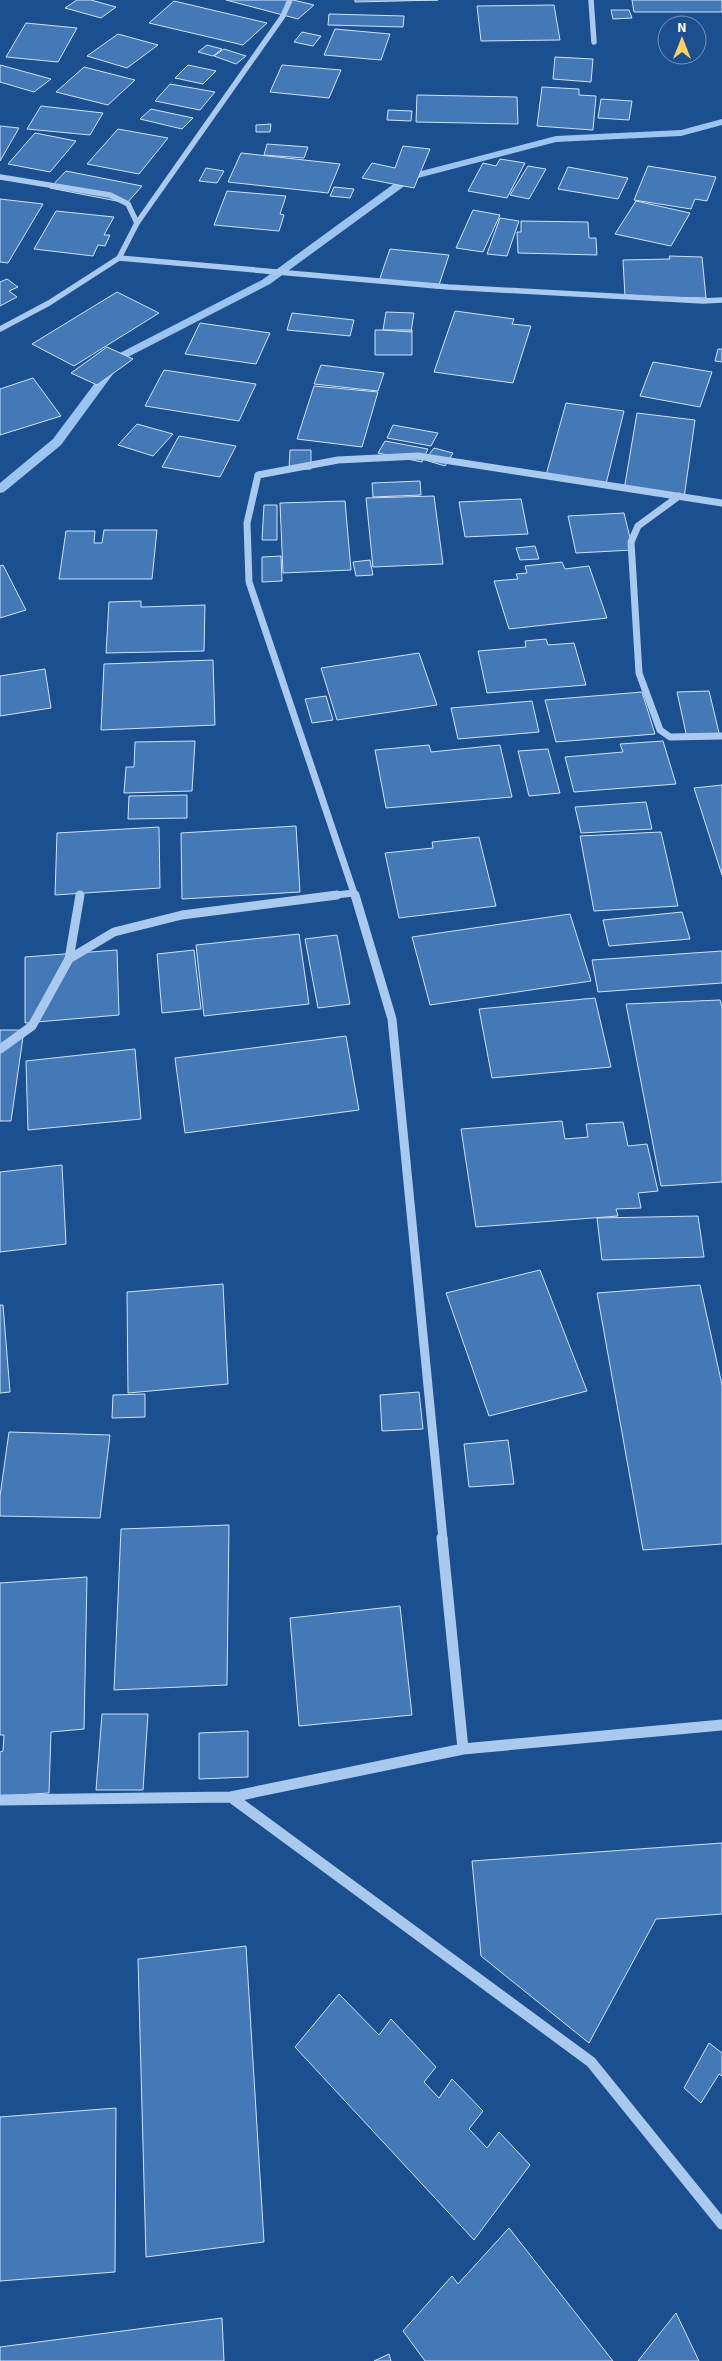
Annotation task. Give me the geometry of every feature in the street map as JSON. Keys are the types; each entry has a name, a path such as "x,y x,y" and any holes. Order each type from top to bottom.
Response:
{"street":[{"path":"0,329 49,303 119,258 137,224 283,16 290,0"},
{"path":"591,0 594,42"},
{"path":"0,177 110,195 128,204 137,224"},
{"path":"119,258 448,287 703,301 722,300"},
{"path":"703,301 722,306"},
{"path":"463,1749 392,1019 354,893 248,582 247,523 258,475 294,465 380,454 418,456 722,502"},
{"path":"679,496 638,526 631,542 639,673 660,730 665,734 670,737 682,738 722,736"},
{"path":"69,959 114,932 182,915 354,893"},
{"path":"0,1048 32,1026 69,959 80,895"},
{"path":"0,1800 231,1797 463,1749 722,1725"},
{"path":"231,1797 591,2062 722,2224"}],"building":[{"path":"77,0 91,0 116,7 101,18 65,8"},
{"path":"226,0 293,0 314,5 298,19"},
{"path":"355,0 438,0 355,2"},
{"path":"632,0 722,0 722,12 634,12"},
{"path":"174,1 267,23 243,45 149,23"},
{"path":"554,5 560,40 481,41 477,6"},
{"path":"611,10 629,10 632,18 613,19"},
{"path":"329,14 404,16 403,27 328,25"},
{"path":"26,23 77,28 58,62 6,57"},
{"path":"335,29 390,34 381,60 324,55"},
{"path":"302,32 321,36 313,46 294,42"},
{"path":"118,34 158,45 127,68 87,56"},
{"path":"207,45 222,49 213,56 198,52"},
{"path":"224,49 246,56 236,64 214,56"},
{"path":"555,57 593,59 591,82 553,79"},
{"path":"0,65 51,79 34,92 0,82"},
{"path":"188,65 216,71 203,84 175,78"},
{"path":"282,65 341,70 329,98 270,92"},
{"path":"84,67 135,80 108,105 56,92"},
{"path":"170,84 215,92 200,110 155,101"},
{"path":"542,87 579,89 579,95 596,96 593,130 537,126"},
{"path":"417,95 517,97 518,124 416,122"},
{"path":"601,99 632,101 629,120 598,118"},
{"path":"41,106 103,113 90,135 27,129"},
{"path":"151,109 193,118 182,129 140,119"},
{"path":"388,110 412,111 411,121 387,120"},
{"path":"271,124 270,132 256,132 256,125"},
{"path":"0,126 19,128 0,161"},
{"path":"118,129 168,138 139,174 87,164"},
{"path":"35,133 76,141 50,172 8,164"},
{"path":"267,144 308,147 304,158 264,155"},
{"path":"403,146 430,149 414,188 362,178 372,163 395,168"},
{"path":"241,153 340,164 328,193 228,182"},
{"path":"500,159 525,163 507,198 468,191 483,163 496,166"},
{"path":"528,166 546,169 529,199 510,195"},
{"path":"648,166 716,177 707,201 695,199 691,209 634,200"},
{"path":"568,167 628,178 618,199 558,189"},
{"path":"206,168 224,171 217,183 199,181"},
{"path":"66,171 142,186 127,203 50,188"},
{"path":"334,187 354,189 350,198 330,196"},
{"path":"227,191 286,196 280,214 284,215 279,231 214,225"},
{"path":"0,199 43,204 8,263 0,262"},
{"path":"636,201 690,213 671,246 615,234"},
{"path":"473,210 500,215 483,252 456,248"},
{"path":"56,211 114,217 104,235 110,235 105,246 98,245 93,256 34,249"},
{"path":"500,218 519,221 507,256 487,254"},
{"path":"521,221 588,222 589,238 596,238 597,255 518,253 517,232 521,232"},
{"path":"390,249 449,255 438,288 379,281"},
{"path":"669,256 702,257 706,298 625,296 623,260 670,259"},
{"path":"7,279 18,287 9,291 17,297 0,306 0,282"},
{"path":"117,292 159,313 74,366 32,344"},
{"path":"455,311 514,319 512,324 531,326 513,383 434,372"},
{"path":"386,312 414,313 411,332 383,330"},
{"path":"292,313 354,320 350,336 287,330"},
{"path":"200,323 270,333 256,364 185,354"},
{"path":"375,330 412,330 412,355 375,355"},
{"path":"107,347 133,359 97,385 71,373"},
{"path":"718,349 722,349 722,362 715,361"},
{"path":"653,362 712,372 700,407 640,396"},
{"path":"321,365 384,373 378,391 314,384"},
{"path":"164,370 256,384 239,421 145,406"},
{"path":"33,378 61,416 0,435 0,389"},
{"path":"314,386 378,392 362,447 297,439"},
{"path":"566,403 624,411 606,484 546,475"},
{"path":"637,413 695,420 684,498 624,490"},
{"path":"137,424 173,434 153,456 118,445"},
{"path":"393,425 438,433 431,446 387,438"},
{"path":"179,436 236,446 220,477 162,467"},
{"path":"385,441 428,449 422,462 378,453"},
{"path":"434,448 453,453 445,466 425,460"},
{"path":"290,450 311,450 311,469 289,469"},
{"path":"420,481 421,495 373,497 372,483"},
{"path":"434,496 443,564 373,567 366,498"},
{"path":"521,499 528,534 465,537 459,502"},
{"path":"345,501 351,570 283,573 280,503"},
{"path":"264,505 277,505 277,540 262,540"},
{"path":"624,513 633,550 576,553 568,516"},
{"path":"104,530 157,530 152,579 59,579 66,531 95,531 94,543 102,543"},
{"path":"535,546 539,559 520,560 516,548"},
{"path":"281,556 282,581 262,582 262,557"},
{"path":"370,560 373,575 356,576 353,562"},
{"path":"562,562 565,569 589,566 607,618 509,629 494,581 518,579 516,574 527,573 525,566"},
{"path":"3,565 26,610 0,618 0,566"},
{"path":"141,601 141,607 205,605 204,651 106,653 109,602"},
{"path":"546,639 548,645 574,643 586,685 487,693 478,651 526,647 525,641"},
{"path":"419,653 437,705 337,720 321,668"},
{"path":"213,660 215,725 101,730 104,664"},
{"path":"45,669 51,708 0,716 0,676"},
{"path":"709,691 720,737 687,738 677,692"},
{"path":"642,692 655,734 556,742 545,700"},
{"path":"326,696 333,720 312,723 305,699"},
{"path":"532,701 539,732 458,739 451,708"},
{"path":"195,741 192,791 124,793 126,767 134,767 135,742"},
{"path":"663,741 676,784 574,792 565,757 623,752 620,744"},
{"path":"429,745 431,752 500,745 512,797 386,808 375,750"},
{"path":"548,749 560,793 529,796 518,751"},
{"path":"722,785 722,875 694,788"},
{"path":"187,795 187,818 128,819 129,796"},
{"path":"646,802 652,829 581,833 575,807"},
{"path":"296,826 300,892 182,899 181,833"},
{"path":"159,827 160,888 55,895 57,833"},
{"path":"661,832 678,906 594,911 580,836"},
{"path":"479,837 496,906 399,918 385,853 433,848 432,842"},
{"path":"682,912 690,939 609,946 603,920"},
{"path":"570,914 591,981 430,1005 412,937"},
{"path":"299,934 309,1004 204,1016 196,945"},
{"path":"337,935 350,1004 318,1008 305,939"},
{"path":"117,950 119,1015 25,1023 25,957"},
{"path":"194,950 201,1009 162,1013 157,954"},
{"path":"722,951 722,983 598,992 592,960"},
{"path":"595,998 611,1067 492,1078 479,1009"},
{"path":"720,1000 722,1007 722,1182 661,1186 626,1004"},
{"path":"0,1030 24,1030 11,1121 0,1121"},
{"path":"346,1036 359,1110 185,1133 175,1058"},
{"path":"135,1049 141,1119 28,1130 26,1061"},
{"path":"562,1121 565,1139 588,1137 586,1124 623,1122 628,1146 647,1144 658,1191 638,1193 641,1208 616,1209 618,1216 476,1227 461,1129"},
{"path":"62,1165 66,1244 0,1252 0,1172"},
{"path":"698,1216 704,1257 602,1260 597,1218"},
{"path":"540,1270 587,1391 489,1416 446,1293"},
{"path":"223,1284 228,1384 128,1393 127,1292"},
{"path":"700,1285 722,1385 722,1544 643,1550 597,1293"},
{"path":"0,1305 3,1305 10,1392 0,1393"},
{"path":"419,1392 423,1429 382,1431 380,1395"},
{"path":"145,1394 145,1417 112,1418 113,1395"},
{"path":"9,1432 110,1435 100,1518 0,1516 0,1496"},
{"path":"508,1440 514,1484 469,1487 464,1444"},
{"path":"229,1525 227,1685 114,1690 121,1529"},
{"path":"87,1577 84,1729 51,1732 49,1793 0,1796 0,1752 3,1751 4,1735 0,1735 0,1583"},
{"path":"400,1606 412,1715 299,1726 290,1618"},
{"path":"102,1714 148,1714 143,1790 96,1790"},
{"path":"248,1731 248,1777 199,1779 199,1733"},
{"path":"722,1843 722,1914 656,1919 589,2043 481,1956 472,1861"},
{"path":"246,1946 264,2242 146,2257 138,1959"},
{"path":"339,1994 379,2035 391,2019 436,2067 424,2082 439,2098 452,2079 483,2111 469,2129 487,2148 499,2132 530,2165 474,2240 295,2047"},
{"path":"709,2043 722,2053 722,2076 719,2074 701,2103 684,2088"},
{"path":"116,2108 115,2272 0,2281 0,2117"},
{"path":"509,2228 613,2361 425,2361 403,2331 452,2276 458,2284"},
{"path":"676,2313 699,2361 638,2361"},
{"path":"222,2318 224,2361 0,2361 0,2347"},
{"path":"389,2354 391,2361 374,2361"}],"waterway":[{"path":"0,489 57,442 120,357 266,282 410,177 556,139 681,133 722,122"}]}
